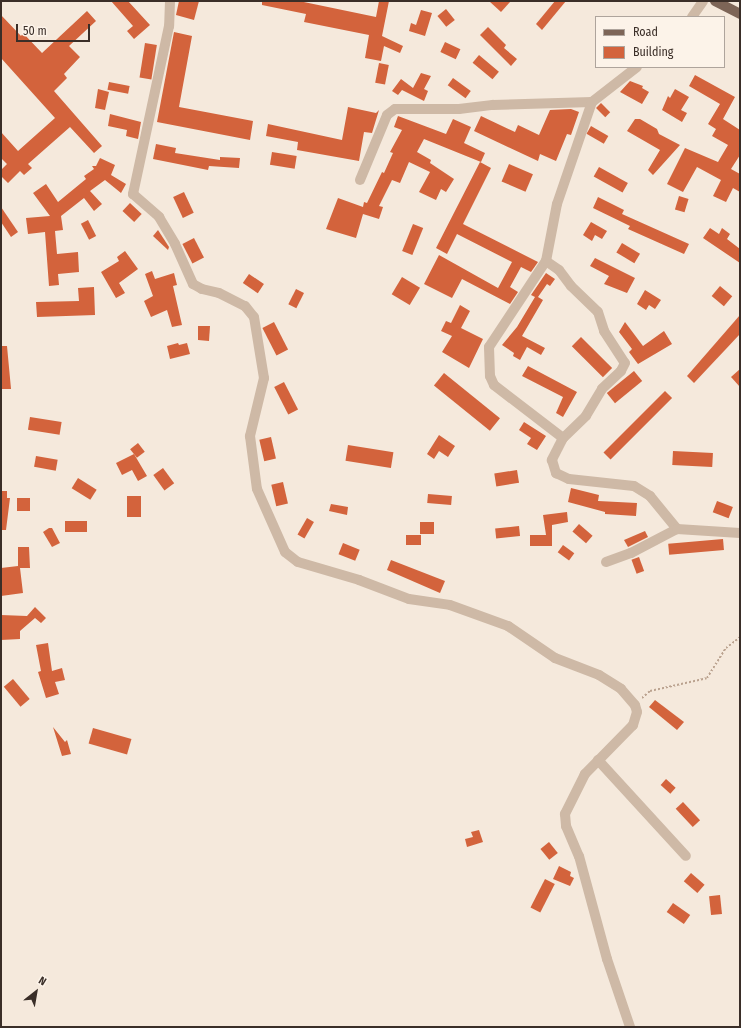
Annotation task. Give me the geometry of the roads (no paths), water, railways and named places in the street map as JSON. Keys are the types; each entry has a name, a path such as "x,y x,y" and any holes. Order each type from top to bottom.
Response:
{"main road":[{"path":"715,1 740,14"}],"street":[{"path":"170,1 169,26 133,194 159,217 175,244 193,284 202,289 219,293 245,306 254,317 264,378 250,436 257,489 285,552 298,562 359,580 409,599 450,604 508,626 555,658 600,675 620,688 635,705 637,712 632,725 585,774 572,797 565,814 566,826 579,856 607,959 630,1027"},
{"path":"693,16 702,1"},
{"path":"563,438 494,385 490,376 489,347 546,261 557,204 592,102 636,68"},
{"path":"360,180 387,115 394,109 459,109 493,105 592,102"},
{"path":"546,261 559,270 571,286 598,312 604,331 625,363 621,371 602,389 586,416 563,438 552,460 556,473 569,478 634,486 650,496 677,529"},
{"path":"606,562 631,553 677,529 740,533"},
{"path":"598,760 686,856"}]}
